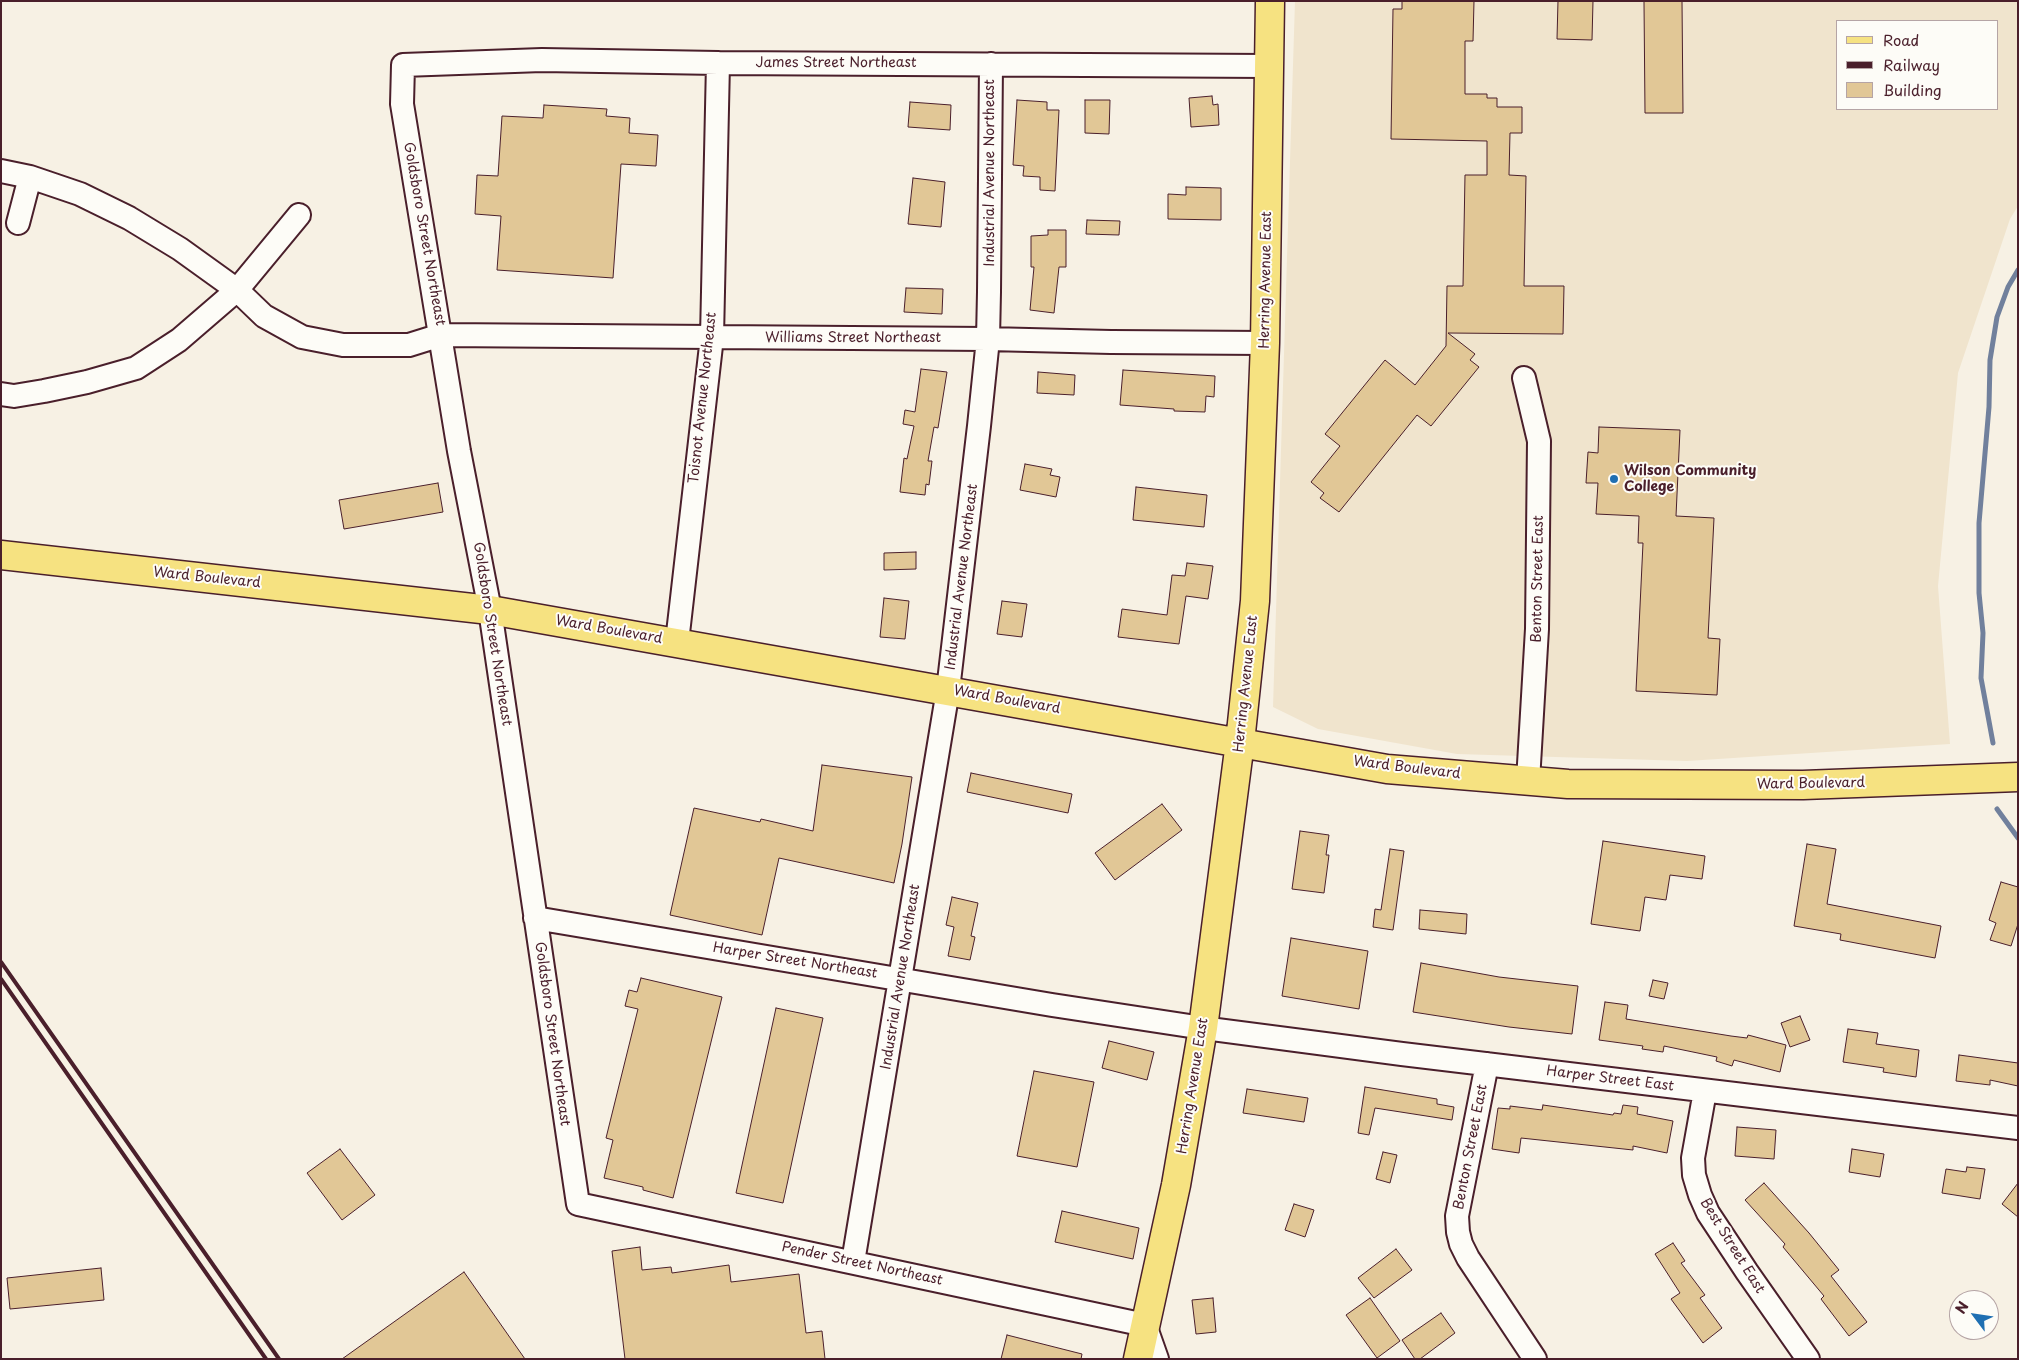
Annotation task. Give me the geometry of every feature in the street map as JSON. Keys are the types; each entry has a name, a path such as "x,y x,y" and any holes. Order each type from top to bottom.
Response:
{"main road":[{"name":"Herring Avenue East","path":"1138,1359 1176,1185 1203,1028 1240,742 1255,601 1265,343 1270,1"},
{"name":"Ward Boulevard","path":"1,555 490,610 1387,769 1568,784 1803,785 2018,777"}],"street":[{"name":"James Street Northeast","path":"403,65 542,60 718,63 1269,66"},
{"name":"Toisnot Avenue Northeast","path":"677,642 712,336 718,63"},
{"name":"Industrial Avenue Northeast","path":"853,1262 948,690 979,426 988,339 991,64"},
{"name":"Goldsboro Street Northeast","path":"403,65 402,104 459,451 490,610 578,1204"},
{"name":"Williams Street Northeast","path":"1,171 30,177 80,194 129,218 180,249 236,290 264,316 302,337 343,345 410,346 441,335 712,336 1265,343"},
{"path":"18,223 30,177"},
{"path":"1,394 14,396 44,391 87,382 136,368 179,340 236,290 299,216"},
{"name":"Benton Street East","path":"1524,378 1539,441 1537,638 1528,781"},
{"name":"Harper Street Northeast","path":"535,918 901,978 1052,1005 1203,1028"},
{"name":"Harper Street East","path":"1203,1028 2018,1128"},
{"name":"Benton Street East","path":"1487,1064 1466,1163 1458,1216 1458,1232 1461,1244 1468,1258 1535,1359"},
{"name":"Best Street East","path":"1705,1091 1693,1158 1694,1175 1700,1195 1708,1213 1742,1265 1808,1359"},
{"name":"Pender Street Northeast","path":"578,1204 1145,1325"},
{"path":"1145,1325 1157,1359"}],"shaded area":[{"name":"Wilson Community College","path":"1295,1 2018,1 2018,206 2010,219 1958,373 1938,586 1950,744 1687,761 1457,754 1318,729 1273,707"}],"building":[{"path":"1402,1 1474,1 1473,41 1465,41 1465,94 1487,94 1487,98 1497,98 1497,107 1522,107 1522,133 1510,133 1509,175 1526,176 1524,286 1564,286 1563,334 1448,333 1475,354 1470,360 1479,367 1431,426 1417,415 1339,512 1320,498 1324,493 1311,482 1340,446 1325,434 1385,360 1415,385 1446,346 1447,286 1463,286 1465,175 1487,175 1487,141 1391,139 1393,9 1402,9"},
{"path":"1558,1 1593,1 1592,40 1557,39"},
{"path":"1644,1 1682,1 1683,113 1645,113"},
{"path":"1212,96 1213,105 1218,104 1219,125 1191,127 1189,98"},
{"path":"1017,100 1047,102 1047,110 1059,110 1055,191 1040,190 1040,177 1023,176 1024,166 1013,165"},
{"path":"1085,100 1110,100 1109,134 1085,133"},
{"path":"910,102 951,105 950,130 908,127"},
{"path":"544,105 607,109 606,116 630,118 629,133 658,135 656,166 621,164 613,278 497,270 501,216 475,214 477,175 498,176 502,116 543,118"},
{"path":"913,178 945,182 941,227 908,224"},
{"path":"1186,187 1221,188 1221,220 1168,219 1168,194 1186,195"},
{"path":"1087,220 1120,221 1119,235 1086,234"},
{"path":"1048,230 1066,230 1066,267 1059,267 1054,313 1030,310 1034,267 1031,267 1031,236 1048,235"},
{"path":"906,288 943,289 942,314 904,312"},
{"path":"921,369 947,372 938,428 934,427 928,461 932,461 929,485 926,484 925,495 900,492 904,458 907,459 914,426 903,424 905,410 915,412"},
{"path":"1123,370 1215,376 1214,397 1206,396 1205,412 1174,411 1174,409 1120,405"},
{"path":"1038,372 1075,375 1074,395 1037,393"},
{"path":"1599,427 1680,430 1676,516 1714,518 1708,638 1720,639 1717,695 1636,691 1643,543 1638,543 1639,516 1596,514 1598,483 1586,483 1588,452 1598,453"},
{"path":"1025,464 1052,469 1050,475 1060,477 1056,497 1020,490"},
{"path":"438,483 443,512 344,529 339,500"},
{"path":"1136,487 1207,495 1204,527 1133,520"},
{"path":"916,552 916,569 884,570 884,553"},
{"path":"1187,563 1213,566 1208,599 1186,596 1179,644 1118,637 1122,609 1167,615 1172,575 1185,576"},
{"path":"884,598 909,601 905,639 880,637"},
{"path":"1002,601 1027,604 1022,637 997,634"},
{"path":"822,765 912,777 894,883 779,858 762,935 670,915 694,808 760,822 761,819 813,831"},
{"path":"971,773 1072,794 1068,813 967,792"},
{"path":"1162,804 1182,830 1115,880 1095,853"},
{"path":"1300,831 1329,835 1326,855 1329,855 1324,893 1292,889"},
{"path":"1603,841 1705,856 1702,879 1670,875 1666,900 1645,897 1640,931 1591,924"},
{"path":"1807,844 1836,849 1827,904 1941,926 1935,958 1840,940 1841,934 1794,926"},
{"path":"1390,849 1404,851 1393,930 1373,927 1375,909 1381,910"},
{"path":"2001,882 2018,887 2018,924 2011,946 1990,940 1996,923 1989,920"},
{"path":"952,897 978,903 971,936 975,937 970,960 948,956 954,927 946,925"},
{"path":"1420,910 1467,914 1466,934 1419,929"},
{"path":"1291,938 1368,951 1359,1009 1282,996"},
{"path":"1421,963 1499,977 1578,986 1572,1034 1509,1027 1413,1012"},
{"path":"641,978 722,997 673,1198 643,1190 643,1187 604,1178 613,1140 606,1138 638,1009 625,1006 629,990 637,992"},
{"path":"1653,980 1668,983 1664,999 1649,996"},
{"path":"1605,1002 1628,1005 1626,1019 1731,1036 1747,1038 1748,1035 1786,1045 1780,1072 1734,1060 1732,1066 1716,1061 1717,1057 1664,1046 1663,1052 1642,1049 1643,1046 1599,1040"},
{"path":"776,1008 823,1018 783,1203 736,1193"},
{"path":"1800,1016 1810,1040 1790,1047 1781,1023"},
{"path":"1848,1029 1878,1033 1876,1044 1919,1050 1916,1077 1883,1072 1884,1068 1843,1062"},
{"path":"1109,1041 1154,1052 1147,1080 1102,1068"},
{"path":"1959,1055 2018,1063 2018,1086 1990,1080 1990,1085 1956,1081"},
{"path":"1034,1071 1094,1082 1077,1167 1017,1156"},
{"path":"1365,1087 1437,1099 1437,1104 1454,1107 1452,1120 1375,1108 1369,1135 1358,1133"},
{"path":"1247,1089 1308,1098 1304,1122 1243,1113"},
{"path":"1543,1105 1613,1115 1614,1113 1621,1114 1623,1105 1638,1107 1637,1114 1673,1121 1667,1153 1633,1146 1633,1150 1521,1138 1519,1153 1492,1149 1498,1108 1510,1109 1510,1106 1542,1110"},
{"path":"1737,1127 1776,1130 1774,1159 1735,1156"},
{"path":"340,1149 375,1195 342,1220 307,1173"},
{"path":"1852,1149 1884,1154 1880,1177 1849,1172"},
{"path":"1383,1152 1397,1155 1390,1183 1376,1179"},
{"path":"1967,1167 1985,1169 1980,1199 1942,1193 1946,1169 1966,1172"},
{"path":"1764,1183 1839,1270 1831,1276 1867,1322 1849,1336 1821,1299 1824,1296 1783,1247 1785,1244 1745,1200"},
{"path":"2018,1183 2018,1217 2002,1204"},
{"path":"1294,1204 1314,1210 1305,1237 1285,1230"},
{"path":"1062,1211 1139,1228 1133,1259 1055,1242"},
{"path":"1673,1243 1685,1261 1681,1263 1705,1295 1700,1298 1722,1328 1703,1343 1671,1299 1680,1293 1655,1254"},
{"path":"640,1247 642,1270 671,1267 672,1273 729,1265 731,1282 799,1274 806,1333 822,1331 825,1359 625,1359 612,1251"},
{"path":"1396,1249 1412,1270 1374,1298 1358,1278"},
{"path":"101,1268 104,1300 10,1309 7,1278"},
{"path":"464,1272 525,1359 342,1359"},
{"path":"1213,1298 1216,1332 1196,1334 1192,1300"},
{"path":"1370,1298 1400,1341 1377,1358 1346,1315"},
{"path":"1441,1313 1455,1333 1420,1359 1415,1359 1402,1340"},
{"path":"1007,1335 1082,1354 1081,1359 1001,1359"}],"waterway":[{"path":"1993,743 1981,678 1983,633 1979,593 1979,523 1989,407 1990,360 1997,317 2008,287 2018,270"},
{"path":"1997,809 2018,838"}],"railway":[{"path":"1,962 279,1359"},
{"path":"1,979 266,1359"}],"place":[{"name":"Wilson Community College","path":"1614,479"}]}
